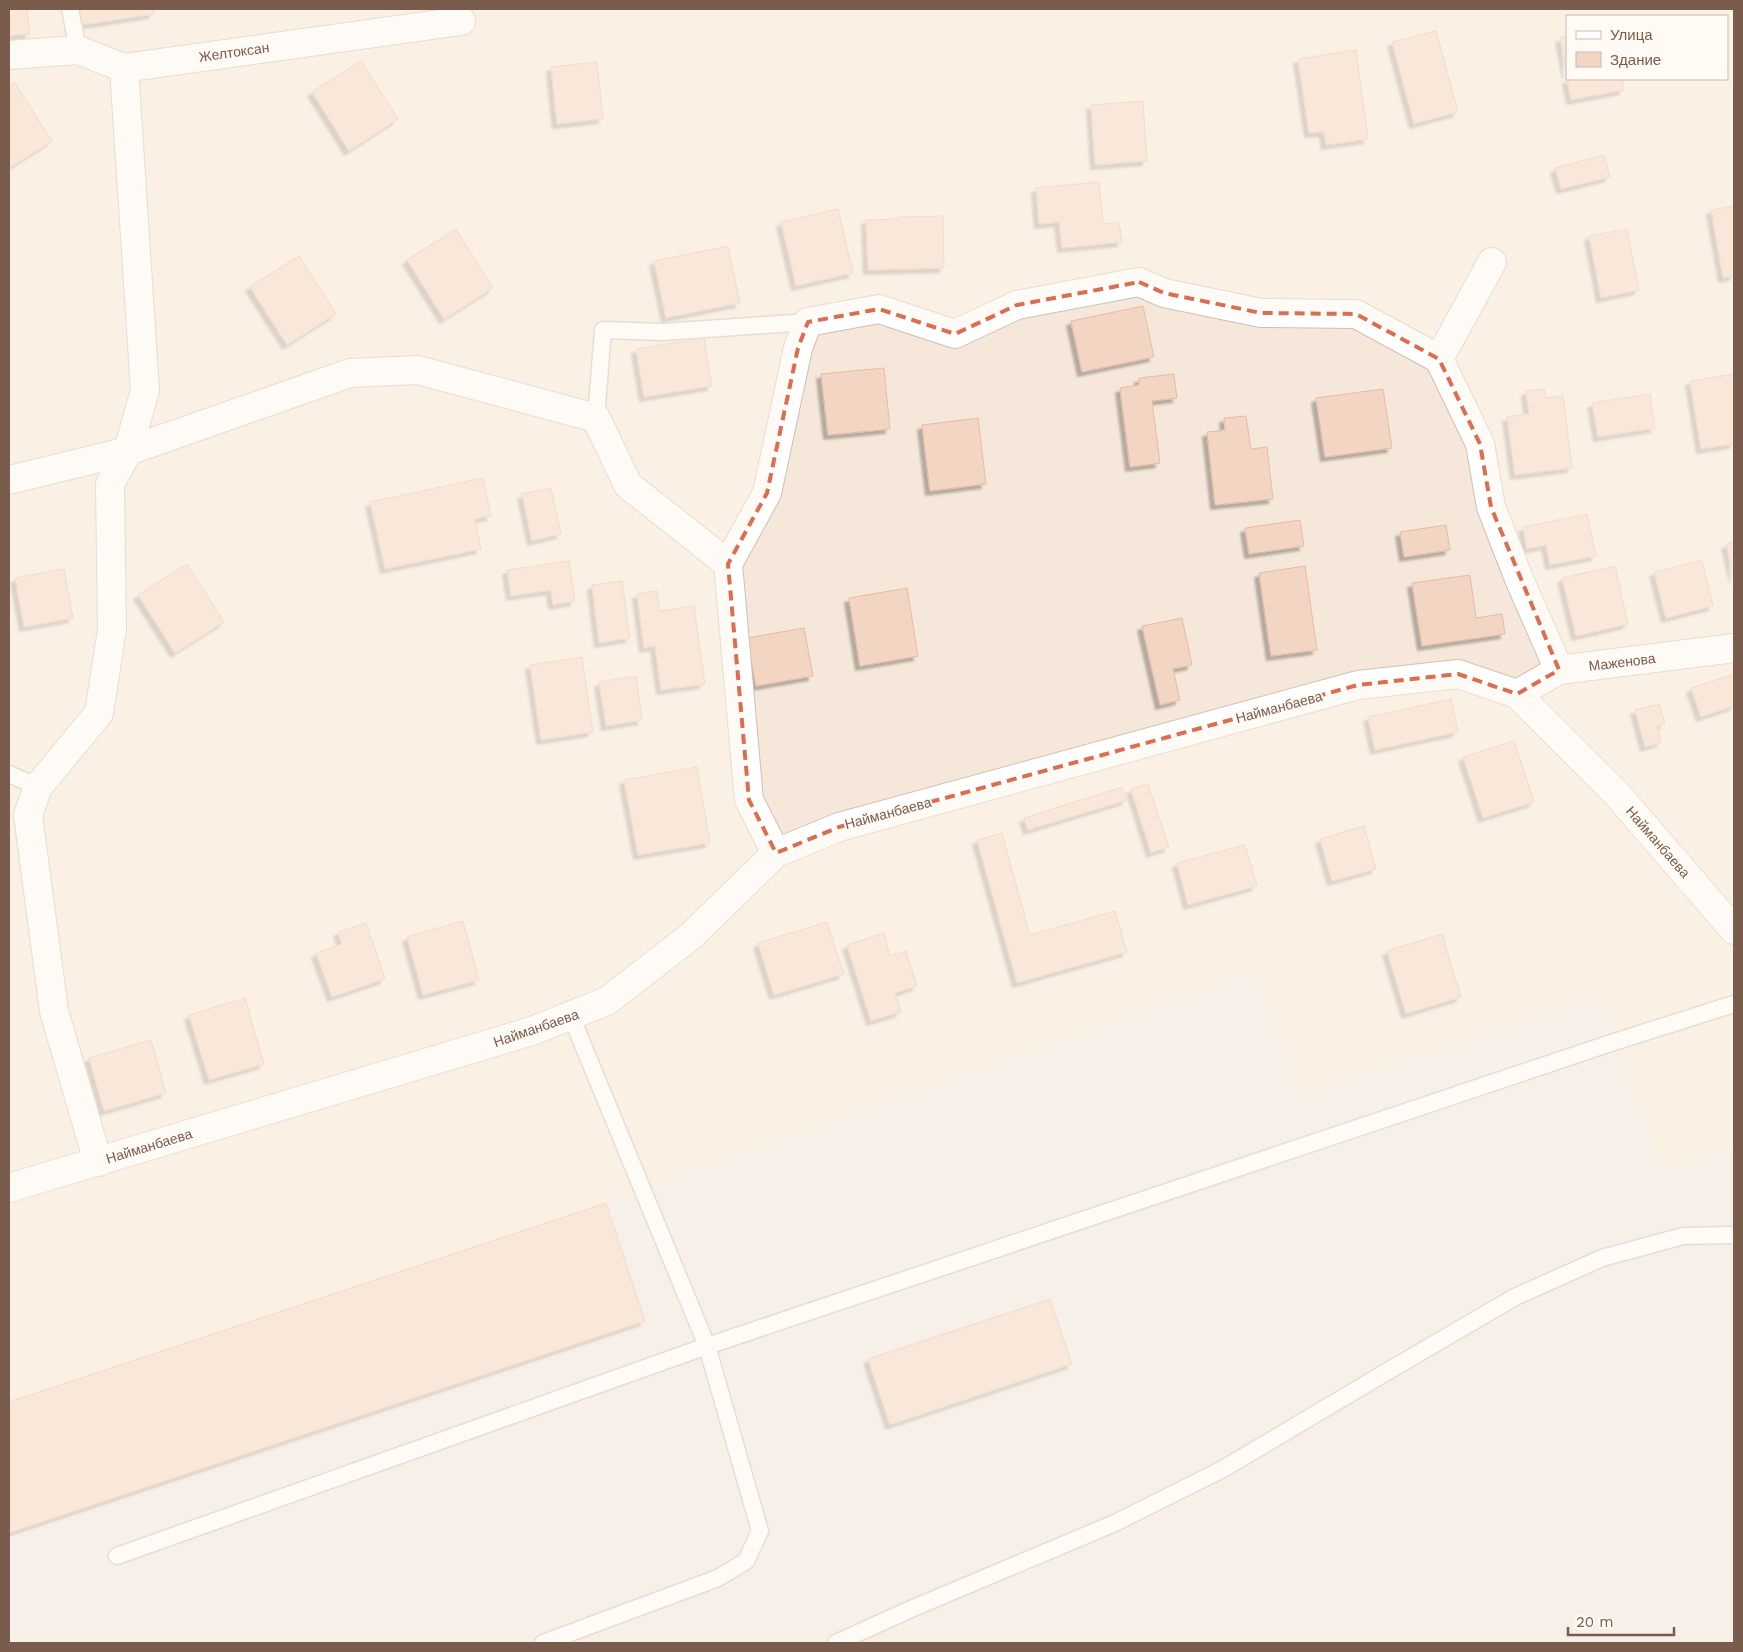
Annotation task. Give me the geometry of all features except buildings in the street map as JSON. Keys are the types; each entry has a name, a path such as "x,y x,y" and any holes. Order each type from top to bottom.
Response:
{"street":[{"name":"Желтоксан","path":"9,55 78,50 124,68 461,21"},
{"path":"98,1162 54,1011 28,816 38,787 99,713 112,630 110,484 128,451 145,390 124,68"},
{"path":"1439,359 1492,262"},
{"path":"776,853 749,800 728,564 767,493 798,348 808,322 879,309 955,334 1017,306 1139,282 1164,293 1261,314 1356,314 1439,359 1480,444 1491,507 1559,670"},
{"path":"9,480 128,451 350,373 418,370 596,418 628,485 728,564"},
{"name":"Маженова","path":"1517,694 1559,670 1734,648"},
{"name":"Найманбаева","path":"9,1188 532,1031 606,1001 691,936 776,853 839,826 1358,685 1458,674 1517,694 1616,793 1734,930"}],"lane":[{"path":"70,9 78,50"},
{"path":"596,418 603,330 663,332 808,322"},
{"path":"9,774 38,787"},
{"path":"117,1556 707,1346 1595,1048 1734,1004"},
{"path":"543,1643 718,1578 746,1560 760,1531 707,1346 571,1016"},
{"path":"836,1643 911,1609 1115,1523 1223,1469 1515,1297 1602,1258 1683,1236 1734,1235"}],"highlighted area":[{"path":"1139,282 1164,293 1261,313 1356,314 1439,359 1480,444 1491,507 1559,670 1517,694 1458,674 1358,685 839,827 776,853 749,800 728,564 767,493 798,348 808,322 879,309 955,334 1017,305"}],"shaded area":[{"path":"9,9 1734,9 1734,1643 9,1643"},
{"path":"1254,974 1299,1101 1410,1058 1421,1060 1599,1000 1663,1173 1734,1150 1734,1643 9,1643 9,1402 606,1203"}]}
